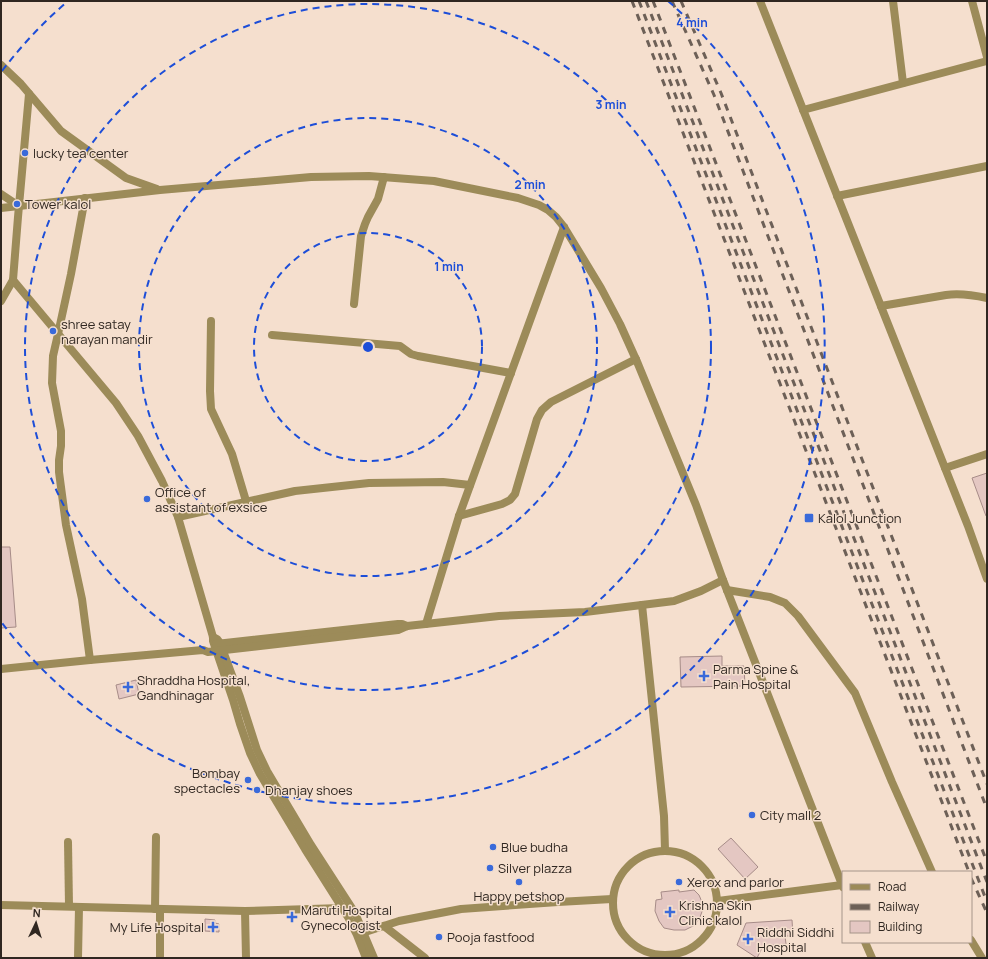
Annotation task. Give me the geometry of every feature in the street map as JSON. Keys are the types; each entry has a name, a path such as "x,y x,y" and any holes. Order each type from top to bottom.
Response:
{"street":[{"path":"760,1 968,526 987,579"},
{"path":"893,1 904,83"},
{"path":"972,1 987,57"},
{"path":"803,110 987,61"},
{"path":"1,65 22,84 61,132 126,178 160,190"},
{"path":"1,301 13,280 29,94"},
{"path":"837,196 987,166"},
{"path":"1,208 160,190 311,177 369,176 434,181 528,200 548,210 564,227 601,288 620,324 636,360 696,505 723,580 842,883"},
{"path":"354,304 361,236 368,217 378,199 384,177"},
{"path":"1,194 19,206"},
{"path":"85,198 53,356 52,383 61,431 59,460 67,530 82,599 90,660"},
{"path":"426,624 459,516 564,227"},
{"path":"13,280 116,403 134,429 162,480 178,517 250,753 260,774 304,849 374,958"},
{"path":"881,306 946,294 968,294 987,298"},
{"path":"211,321 211,409 232,454 246,501"},
{"path":"272,334 400,346 418,356 511,373"},
{"path":"459,516 502,504 510,500 515,494 537,419 542,410 551,402 636,360"},
{"path":"945,468 987,454"},
{"path":"178,517 295,491 369,483 443,482 470,485"},
{"path":"1,669 203,650 208,652 217,645 398,630 407,626 499,616 585,612 642,605 674,601 701,591 723,580"},
{"path":"727,590 770,596 785,604 798,616 855,693 932,871"},
{"path":"642,605 663,809 665,850"},
{"path":"217,645 240,697 257,750 267,771 311,845 355,913 366,958"},
{"path":"156,838 157,909 160,958"},
{"path":"68,842 69,906"},
{"path":"665,850 683,853 699,862 711,875 717,892 718,910 713,927 702,941 687,951 669,955 651,956 635,946 622,933 614,917 612,899 615,887 627,866 638,857 651,852 665,850"},
{"path":"718,901 842,886"},
{"path":"360,934 399,921 461,909 612,899"},
{"path":"1,905 245,911 342,908"},
{"path":"78,958 79,907"},
{"path":"245,911 246,958"},
{"path":"384,926 425,958"},
{"path":"972,942 982,958"},
{"path":"865,943 872,958"}],"building":[{"path":"987,473 987,516 986,516 972,478"},
{"path":"1,547 10,547 16,627 1,628"},
{"path":"722,656 722,666 744,666 745,686 681,687 680,657"},
{"path":"136,680 139,694 119,699 116,685"},
{"path":"731,838 758,867 745,879 718,849"},
{"path":"679,890 679,892 694,890 699,895 703,909 700,917 695,925 685,930 664,928 655,911 656,900 662,899 661,892"},
{"path":"205,919 215,920 215,923 219,924 219,932 205,931"},
{"path":"792,920 793,936 785,936 786,944 763,946 757,958 737,945 746,923"}],"railway":[{"path":"632,1 969,871"},
{"path":"639,1 987,902"},
{"path":"646,1 987,882"},
{"path":"653,1 987,862"},
{"path":"672,1 714,95 987,809"},
{"path":"681,1 721,93 987,784"},
{"path":"972,880 987,913"}],"place":[{"name":"lucky tea center","path":"25,153"},
{"name":"Tower kalol","path":"17,204"},
{"name":"shree satay narayan mandir","path":"53,331"},
{"name":"Office of assistant of exsice","path":"147,499"},
{"name":"Kalol Junction","path":"809,518"},
{"name":"Parma Spine & Pain Hospital","path":"704,676"},
{"name":"Shraddha Hospital, Gandhinagar","path":"128,687"},
{"name":"Bombay spectacles","path":"248,780"},
{"name":"Dhanjay shoes","path":"257,790"},
{"name":"City mall 2","path":"752,815"},
{"name":"Blue budha","path":"493,847"},
{"name":"Silver plazza","path":"490,868"},
{"name":"Happy petshop","path":"519,882"},
{"name":"Xerox and parlor","path":"679,882"},
{"name":"Krishna Skin Clinic kalol","path":"670,912"},
{"name":"Maruti Hospital Gynecologist","path":"292,917"},
{"name":"My Life Hospital","path":"213,927"},
{"name":"Pooja fastfood","path":"439,937"},
{"name":"Riddhi Siddhi Hospital","path":"748,939"}]}
